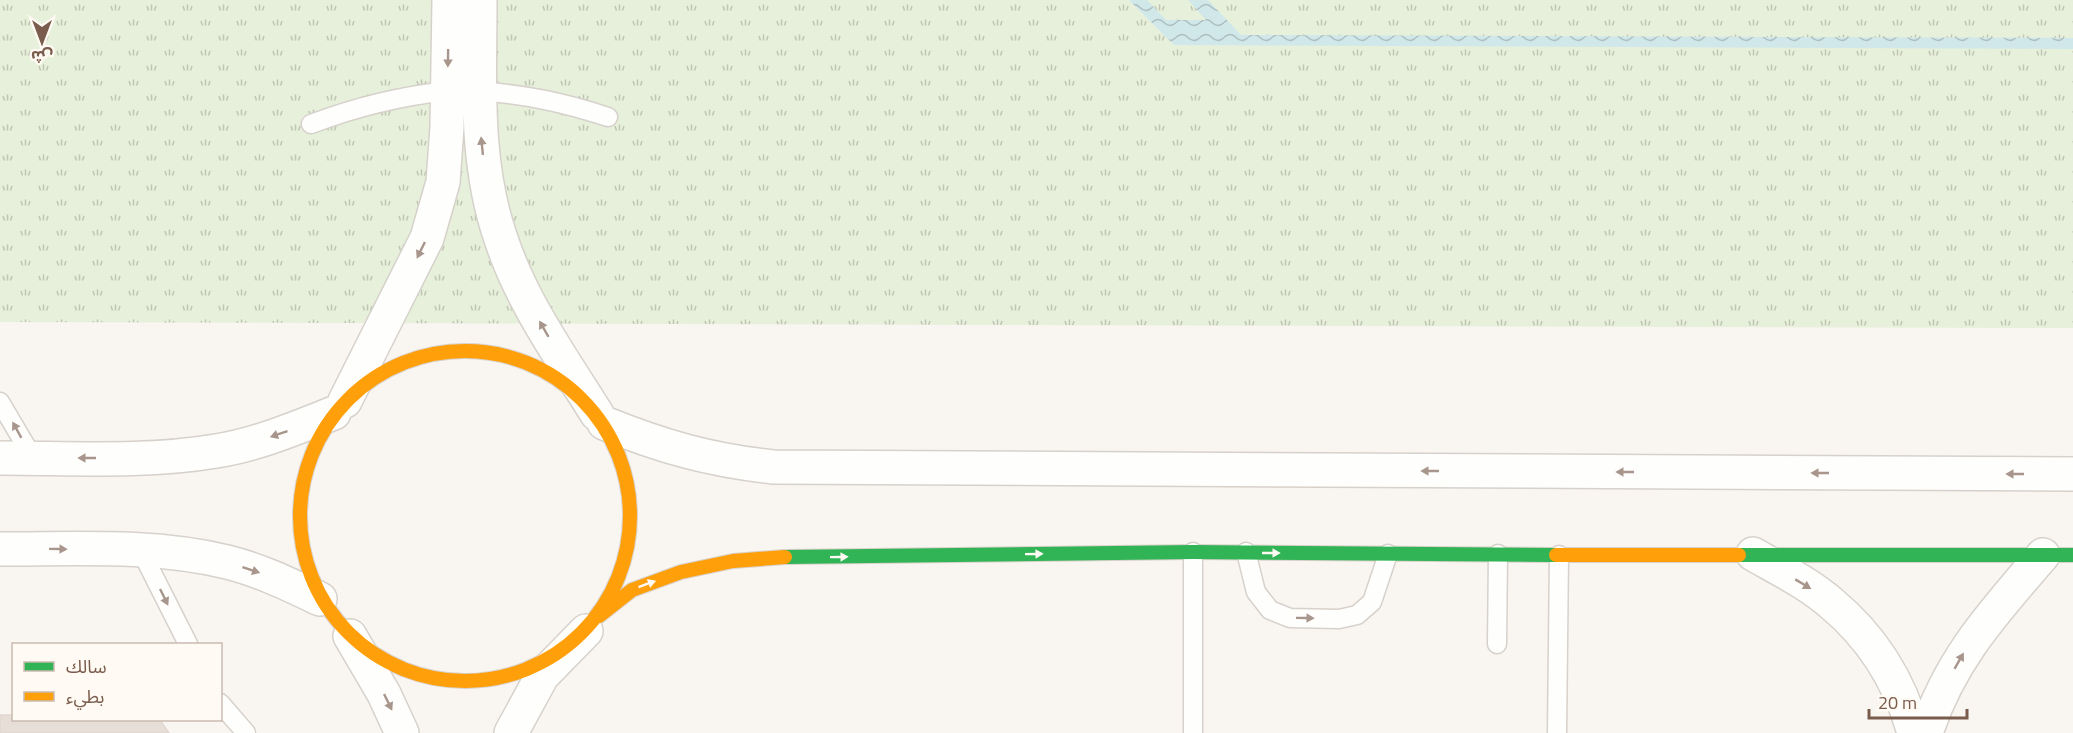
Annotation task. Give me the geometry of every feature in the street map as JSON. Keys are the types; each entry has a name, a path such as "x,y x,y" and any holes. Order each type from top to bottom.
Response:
{"street":[{"path":"449,0 464,91 480,123 486,181 500,238 523,293 601,419 622,460 632,500 630,541 619,580 592,624 542,676 511,733"},
{"path":"402,733 384,694 350,636 321,599 303,553 299,504 310,456 339,407 427,238 442,182 447,127 464,91 480,0"},
{"path":"0,458 161,459 219,451 275,435 339,407 391,368 445,351 503,354 555,376 601,419 648,441 694,455 741,464 783,467 2073,474"},
{"path":"0,549 140,549 184,554 228,563 271,577 321,599"},
{"path":"350,636 393,666 442,681 495,680 544,662 632,590 681,572 733,561 785,557 1192,552 2058,555"},
{"path":"1753,554 1810,588 1831,603 1856,626 1882,660 1895,682 1914,733"},
{"path":"1926,733 1944,687 1982,626 2058,555"}],"lane":[{"path":"311,124 387,99 464,91 540,98 608,117"},
{"path":"0,402 33,458"},
{"path":"140,549 187,643"},
{"path":"1192,552 1192,733"},
{"path":"1246,552 1256,592 1270,610 1290,618 1339,619 1357,615 1372,602 1388,554"},
{"path":"1497,644 1498,554"},
{"path":"1557,733 1559,555"},
{"path":"222,705 246,733"}],"green space":[{"path":"0,0 2073,0 2073,328 0,322"}],"water":[{"path":"1129,0 1147,0 1166,20 1206,20 1188,0 1208,0 1241,35 2073,38 2073,49 1174,45"}],"building":[{"path":"0,715 12,715 12,721 161,721 169,733 0,733"}],"traffic: fast":[{"path":"785,557 1193,552 1556,555"},
{"path":"1739,555 2073,555"}],"traffic: slow":[{"path":"449,351 481,351 513,358 543,370 570,388 593,411 618,453 627,484 630,516 627,548 611,594 593,621 570,644 543,662 513,674 481,681 449,681 417,674 387,662 360,644 337,621 319,594 307,564 300,532 300,500 307,468 319,438 337,411 360,388 387,370 417,358 449,351"},
{"path":"1556,555 1739,555"},
{"path":"599,616 632,590 681,572 733,561 785,557"}]}
